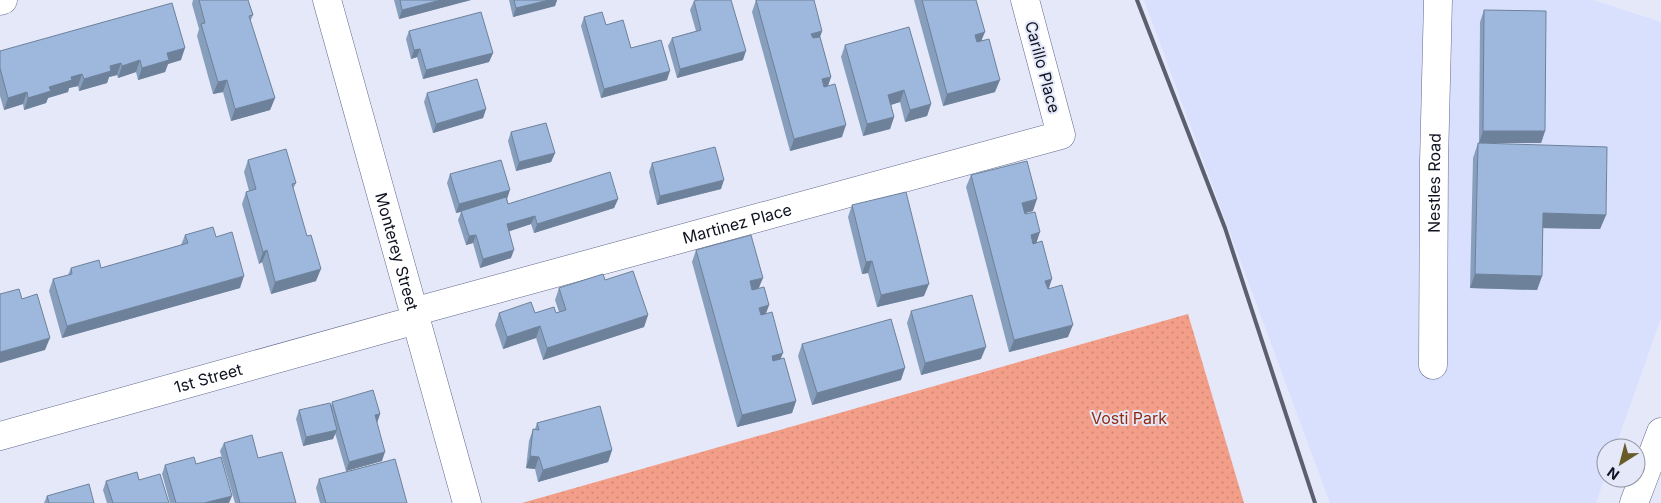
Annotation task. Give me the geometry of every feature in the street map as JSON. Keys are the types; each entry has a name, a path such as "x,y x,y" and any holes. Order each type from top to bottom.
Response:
{"street":[{"name":"Monterey Street","path":"328,0 467,503"},
{"name":"Carillo Place","path":"1025,0 1061,135"},
{"name":"Nestles Road","path":"1433,365 1434,162 1438,0"},
{"name":"Martinez Place","path":"415,316 1061,135"},
{"name":"1st Street","path":"0,436 415,316"},
{"path":"1634,503 1661,432"}],"shaded area":[{"path":"1144,0 1593,0 1661,22 1661,318 1619,438 1596,438 1596,488 1601,488 1596,503 1330,503"}],"green space":[{"name":"Vosti Park","path":"1188,314 1244,503 522,503"}],"building":[{"path":"199,0 248,0 253,15 249,16 275,98 235,109 227,80 218,82 201,24 205,23"},
{"path":"400,0 441,0 402,10"},
{"path":"514,0 549,0 516,8"},
{"path":"731,0 746,51 680,69 672,38 701,30 694,1"},
{"path":"756,0 814,0 822,31 811,34 813,38 820,37 831,77 822,79 824,87 835,84 846,125 794,139"},
{"path":"922,0 976,0 985,32 975,35 977,42 989,39 1000,80 947,94"},
{"path":"172,3 185,48 167,53 169,60 142,68 140,60 122,66 121,63 110,66 111,71 84,79 82,74 71,77 72,80 49,87 51,91 28,98 27,92 8,98 0,68 0,51"},
{"path":"1484,10 1546,11 1545,131 1483,131"},
{"path":"481,12 493,53 426,70 420,49 414,50 409,31"},
{"path":"602,12 606,25 623,20 631,48 661,40 670,71 604,89 584,17"},
{"path":"909,27 931,104 910,110 904,90 888,95 894,117 867,124 845,45"},
{"path":"477,79 486,109 436,124 427,93"},
{"path":"546,123 555,153 519,162 511,132"},
{"path":"1478,143 1607,147 1606,215 1543,213 1542,276 1475,274"},
{"path":"715,147 724,180 660,196 652,163"},
{"path":"286,149 296,183 292,184 307,236 311,235 321,269 275,282 267,250 263,252 246,192 256,189 248,160"},
{"path":"501,160 510,190 459,204 450,174"},
{"path":"1027,161 1037,199 1022,203 1025,214 1035,212 1040,232 1031,235 1033,244 1042,241 1052,279 1045,281 1048,289 1062,285 1073,325 1014,340 971,175"},
{"path":"610,172 618,199 537,224 535,216 507,224 514,250 483,259 476,235 469,236 461,211 506,197 508,204"},
{"path":"906,192 929,284 881,295 872,261 866,262 852,205"},
{"path":"213,227 216,237 232,232 244,276 67,326 53,279 72,274 71,268 99,260 101,268 188,243 185,235"},
{"path":"751,235 763,278 750,281 752,290 764,287 769,305 759,308 761,315 772,312 783,353 772,356 773,361 784,358 796,401 742,415 696,250"},
{"path":"633,271 648,315 547,348 540,326 507,337 499,313 531,302 535,313 554,307 556,313 566,310 559,288 603,274 605,280"},
{"path":"19,289 22,299 37,294 50,338 0,352 0,294"},
{"path":"972,295 986,347 925,363 911,311"},
{"path":"891,319 905,368 817,393 802,344"},
{"path":"373,390 380,414 375,415 385,452 349,462 332,402"},
{"path":"330,403 337,430 306,437 299,410"},
{"path":"600,406 612,450 543,470 539,457 530,456 533,429 539,430 537,423"},
{"path":"252,435 258,458 282,452 296,503 240,503 224,443"},
{"path":"194,457 196,464 221,457 232,496 204,503 176,503 165,465"},
{"path":"395,459 407,503 326,503 319,479"},
{"path":"137,472 139,480 160,474 169,503 113,503 106,481"},
{"path":"89,484 94,503 49,503 47,496"}],"railway":[{"path":"1137,0 1225,228 1315,503"}]}
